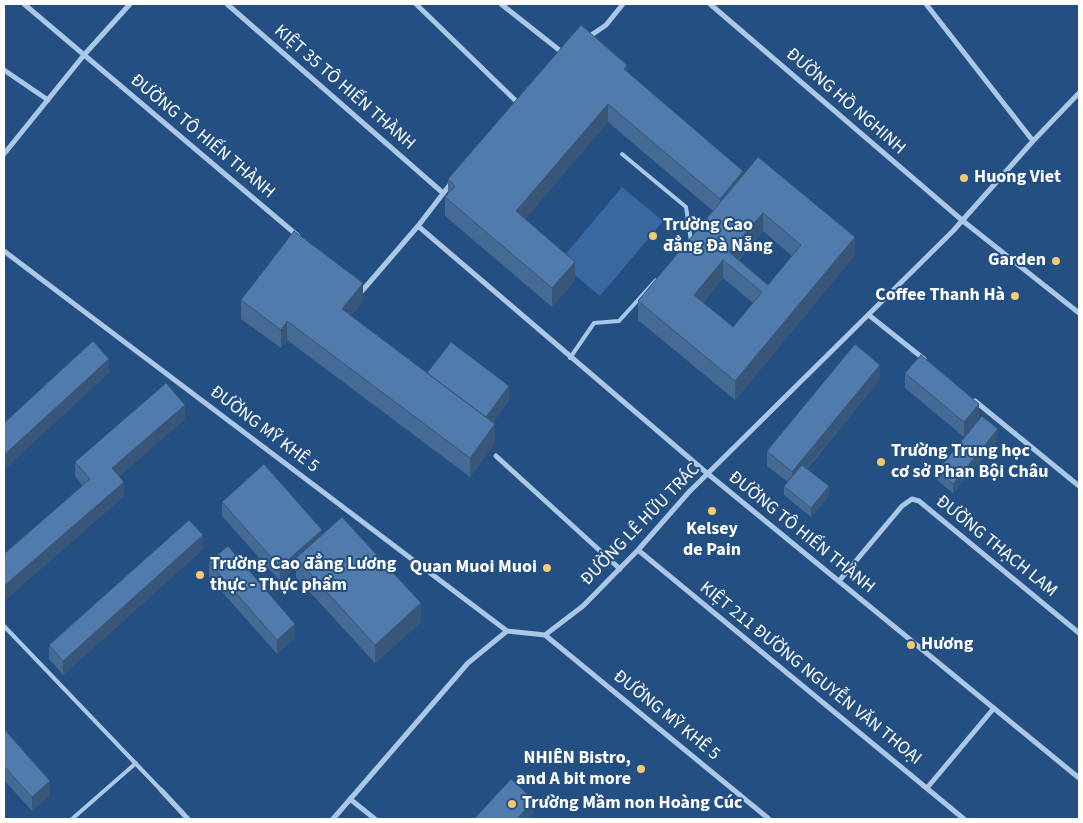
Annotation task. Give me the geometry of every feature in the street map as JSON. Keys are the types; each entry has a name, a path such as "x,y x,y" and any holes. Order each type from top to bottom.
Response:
{"street":[{"name":"ĐƯỜNG TÔ HIẾN THÀNH","path":"24,4 302,240"},
{"path":"4,154 84,54 130,4"},
{"name":"KIỆT 35 TÔ HIẾN THÀNH","path":"227,4 444,193"},
{"path":"416,4 517,102"},
{"path":"501,4 563,54"},
{"path":"585,39 606,25 623,4"},
{"name":"ĐƯỜNG HỒ NGHINH","path":"710,4 963,221 1079,313"},
{"path":"926,4 1033,141"},
{"path":"557,60 570,49"},
{"path":"4,70 48,100"},
{"name":"ĐƯỜNG LÊ HỮU TRÁC","path":"545,635 583,606 638,550 689,492 870,316 963,221 1033,141 1079,93"},
{"path":"511,109 524,95"},
{"path":"354,284 362,291 456,178"},
{"name":"ĐƯỜNG TÔ HIẾN THÀNH","path":"418,226 570,358 708,474 1079,778"},
{"name":"ĐƯỜNG MỸ KHÊ 5","path":"5,254 507,631"},
{"path":"870,316 930,364"},
{"path":"967,394 1079,486"},
{"path":"496,456 620,569"},
{"name":"ĐƯỜNG THẠCH LAM","path":"839,581 902,506 912,499 919,501 1079,633"},
{"name":"KIỆT 211 ĐƯỜNG NGUYỄN VĂN THOẠI","path":"638,550 964,819"},
{"path":"333,819 468,663 507,631 545,635"},
{"name":"ĐƯỜNG MỸ KHÊ 5","path":"545,635 769,819"},
{"path":"927,788 994,708"},
{"path":"161,790 188,819"},
{"path":"350,798 375,819"}],"lane":[{"path":"622,154 686,207 691,241 684,248"},
{"path":"570,358 594,323 618,321 658,278"},
{"path":"4,626 161,790"},
{"path":"72,819 136,763"}],"shaded area":[{"path":"622,187 663,221 600,296 559,262"}],"building":[{"path":"581,25 627,65 624,69 743,171 720,199 608,104 516,211 575,262 552,288 445,197 455,186 448,179"},
{"path":"758,157 855,237 735,381 638,301","holes":["763,213 801,245 768,285 729,252","723,260 762,292 733,327 694,295"]},
{"path":"294,231 363,283 342,309 495,424 470,458 287,321 281,330 241,300"},
{"path":"93,341 109,359 4,455 4,423"},
{"path":"451,342 509,386 486,417 427,373"},
{"path":"855,344 880,365 792,472 767,451"},
{"path":"921,355 979,404 964,422 905,373"},
{"path":"166,383 185,405 112,468 124,482 4,586 4,554 90,479 75,462"},
{"path":"982,416 998,429 953,484 937,471"},
{"path":"264,464 322,530 280,567 222,502"},
{"path":"802,465 829,486 811,508 784,486"},
{"path":"342,517 421,603 375,645 296,558"},
{"path":"189,520 203,535 63,661 49,645"},
{"path":"228,546 295,624 277,640 209,562"},
{"path":"4,729 50,781 32,797 4,766"},
{"path":"511,779 534,800 517,819 474,819"}],"place":[{"name":"Huong Viet","path":"964,178"},
{"name":"Trường Cao đẳng Đà Nẵng","path":"653,236"},
{"name":"Garden","path":"1056,261"},
{"name":"Coffee Thanh Hà","path":"1015,296"},
{"name":"Trường Trung học cơ sở Phan Bội Châu","path":"881,462"},
{"name":"Kelsey de Pain","path":"712,511"},
{"name":"Quan Muoi Muoi","path":"547,568"},
{"name":"Trường Cao đẳng Lương thực - Thực phẩm","path":"200,575"},
{"name":"Hương","path":"911,645"},
{"name":"NHIÊN Bistro, and A bit more","path":"641,769"},
{"name":"Trường Mầm non Hoàng Cúc","path":"512,804"}]}
